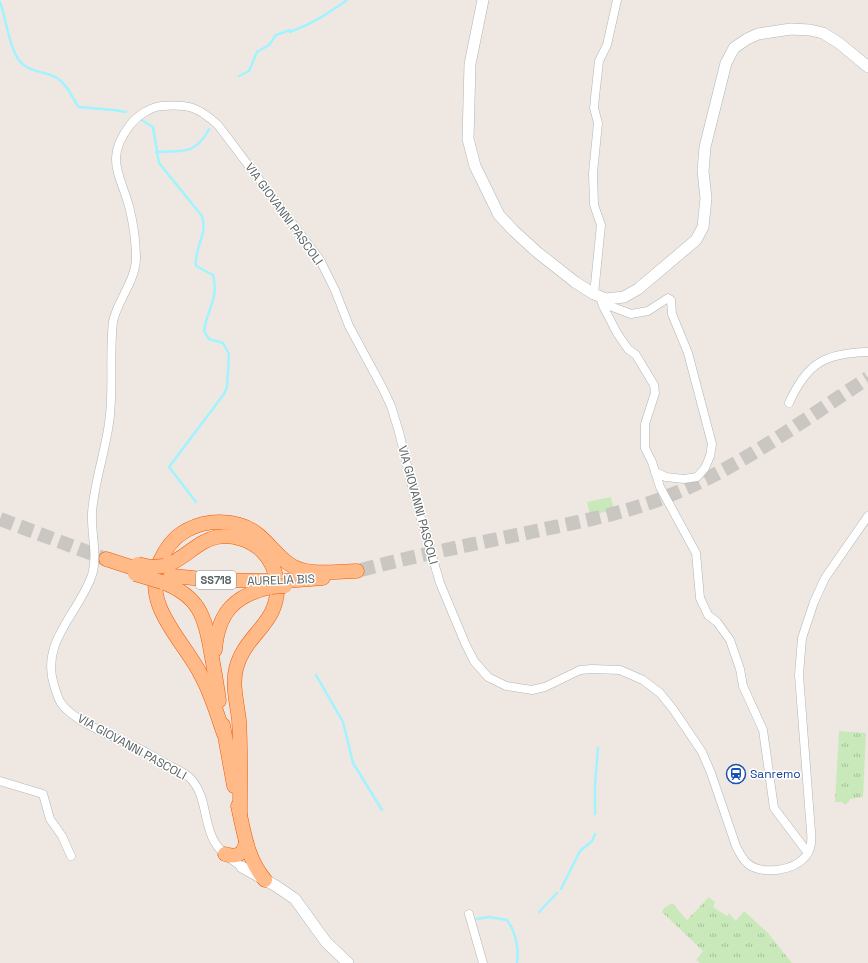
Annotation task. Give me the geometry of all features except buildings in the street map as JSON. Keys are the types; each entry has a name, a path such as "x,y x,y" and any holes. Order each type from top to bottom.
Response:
{"highway":[{"name":"AURELIA BIS","path":"111,561 137,569 163,574 213,580 271,584 330,577 359,571 323,572 300,569 287,562 261,536 250,529 228,522 198,525 183,533 171,542 160,560 155,576 156,598 163,615 202,675 213,700 224,734"},
{"path":"218,690 207,630 202,614 188,596 176,588 163,574 176,561 202,543 216,537 231,536 247,541 261,550 270,561 275,573 278,595 272,614 245,649 236,669 234,684 240,740 240,814"},
{"path":"265,880 256,867 247,847 224,734 214,653 221,620 232,606 241,598 271,584"},
{"path":"225,854 232,856 239,855 247,847"},
{"path":"242,867 247,847"}],"street":[{"path":"483,0 470,64 468,138 475,166 499,215 536,252 600,297 610,306 631,314 648,311 668,298 671,300 675,325 688,353 712,444 710,456 705,468 697,477 684,479 666,477 656,472"},
{"path":"617,0 607,45 599,61 594,108 598,123 593,173 594,205 601,225 600,297 603,306 618,333 628,349 636,355 655,389 645,424 645,448 656,472 660,487 696,553 700,598 708,614 717,622 730,640 740,669 743,686 763,730 774,808 808,853"},
{"path":"600,297 624,297 638,289 696,240 703,226 706,198 703,171 705,147 726,63 734,48 746,39 758,34 791,29 810,30 823,34 839,43 868,67"},
{"name":"VIA GIOVANNI PASCOLI","path":"348,963 326,942 295,899 242,867 225,854 214,841 201,794 190,778 133,746 88,724 68,710 61,703 50,671 51,653 58,635 88,584 94,564 92,515 94,496 110,422 114,319 128,289 136,260 129,207 120,184 115,162 120,139 134,119 155,106 180,104 202,110 218,125 320,260 335,290 349,326 391,406 415,498 440,583 465,643 479,666 488,677 506,686 532,690 545,688 580,670 620,670 643,680 660,693 673,709 702,752 741,856 748,864 770,870 795,864 808,853"},
{"path":"789,403 795,389 813,366 830,356 868,352"},
{"path":"808,853 812,832 799,675 802,638 814,602 825,578 868,516"},
{"path":"0,781 43,794 50,819 62,836 71,856"},
{"path":"469,914 483,963"}],"green space":[{"path":"611,497 614,510 590,515 587,502"},
{"path":"839,731 866,733 863,797 850,799 848,803 844,804 842,802 835,802"},
{"path":"709,897 715,902 713,907 727,916 729,913 736,921 744,911 768,933 792,963 700,963 696,960 703,951 662,912 664,908 672,903 687,920"}],"waterway":[{"path":"239,76 249,71 257,52 269,45 276,35 290,30 290,32 313,22 347,0"},
{"path":"0,2 10,40 19,60 23,64 32,70 48,74 61,81 79,107 126,112"},
{"path":"140,119 153,127 159,163 202,216 203,229 197,253 196,266 213,275 215,291 204,331 209,339 223,343 229,354 227,387 224,394 169,467 196,502"},
{"path":"156,152 181,151 193,148 204,138 209,129"},
{"path":"316,675 343,722 353,763 382,810"},
{"path":"595,814 595,785 598,748"},
{"path":"561,889 580,851 592,841 595,834"},
{"path":"539,912 557,893"},
{"path":"477,919 489,917 507,920 513,930 516,941 518,952 517,963"}],"tunnel":[{"path":"361,570 600,517 634,508 668,496 694,485 745,458 868,378"},
{"path":"0,519 106,559"}],"place":[{"name":"Sanremo","path":"736,774"}]}
